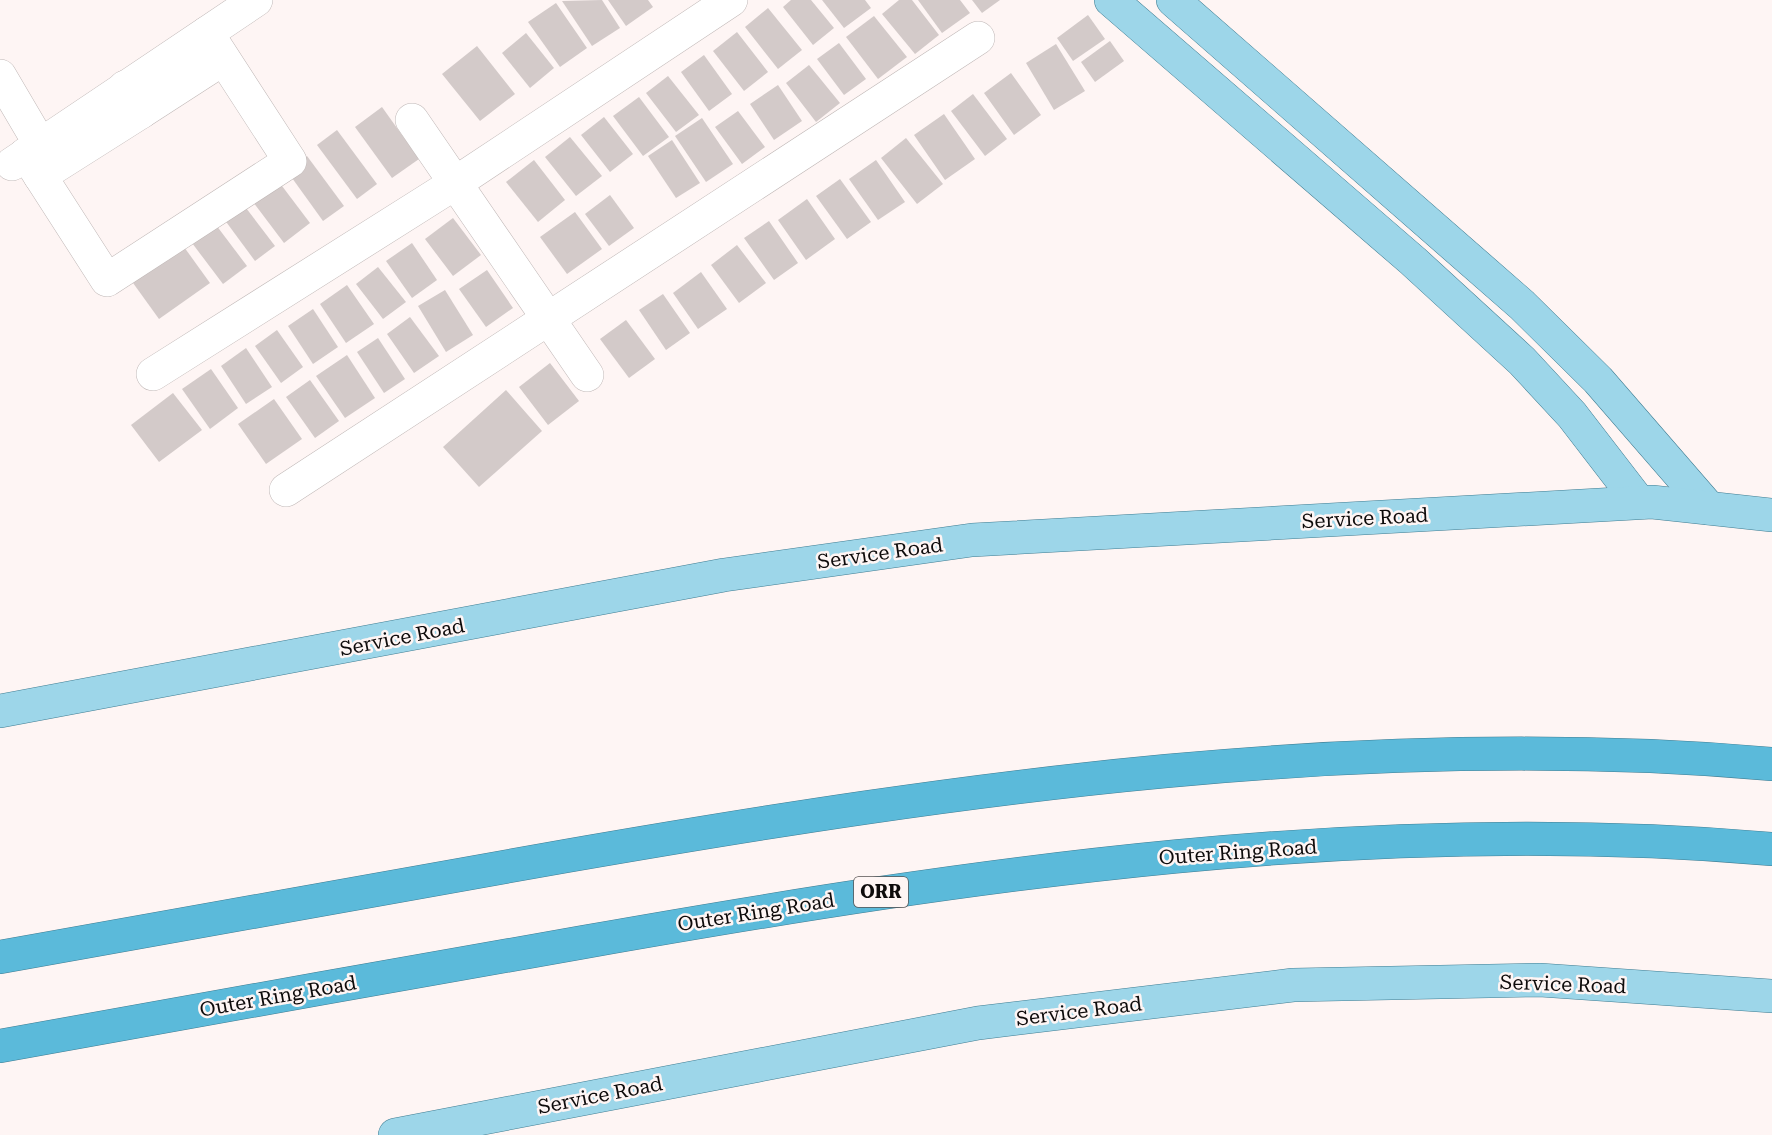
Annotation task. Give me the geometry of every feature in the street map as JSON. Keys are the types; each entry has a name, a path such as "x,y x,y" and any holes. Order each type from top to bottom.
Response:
{"highway":[{"path":"0,957 723,829 1109,776 1238,764 1366,757 1622,756 1772,764"},
{"name":"Outer Ring Road","path":"0,1046 738,915 992,877 1117,862 1268,849 1498,840 1622,840 1772,849"}],"main road":[{"path":"1111,0 1413,261 1522,361 1572,415 1639,502"},
{"path":"1173,0 1522,305 1598,380 1709,508"},
{"name":"Service Road","path":"0,711 724,575 972,540 1639,502 1772,515"},
{"name":"Service Road","path":"395,1135 978,1023 1293,985 1540,980 1772,996"}],"street":[{"path":"30,159 133,99 215,46 256,0"},
{"path":"153,374 457,182 731,0"},
{"path":"286,490 548,316 978,38"},
{"path":"0,76 30,159 107,280 290,160 215,46"},
{"path":"412,120 457,182 588,375"}],"building":[{"path":"602,0 620,28 592,46 562,1"},
{"path":"608,0 648,0 653,7 626,26"},
{"path":"791,0 811,0 834,28 813,45 783,7"},
{"path":"822,0 865,0 871,8 844,28"},
{"path":"899,0 912,0 939,35 915,54 882,14"},
{"path":"918,0 960,0 970,13 942,33"},
{"path":"972,0 1000,0 982,13"},
{"path":"556,3 587,48 560,67 528,22"},
{"path":"768,8 802,50 778,69 745,27"},
{"path":"1088,15 1105,39 1073,61 1057,38"},
{"path":"874,16 907,57 878,79 846,37"},
{"path":"737,32 768,72 744,91 713,51"},
{"path":"526,33 554,68 530,88 502,53"},
{"path":"1110,41 1124,61 1095,82 1081,62"},
{"path":"839,43 866,79 844,95 817,59"},
{"path":"1056,44 1085,91 1054,110 1026,63"},
{"path":"477,46 515,94 480,121 442,74"},
{"path":"704,55 732,94 709,111 681,72"},
{"path":"809,65 840,103 816,122 786,83"},
{"path":"1011,73 1041,115 1014,135 984,93"},
{"path":"668,76 699,115 676,132 646,93"},
{"path":"778,85 802,121 774,140 750,104"},
{"path":"973,94 1007,139 985,156 951,111"},
{"path":"639,97 669,137 643,156 613,116"},
{"path":"382,107 419,159 392,178 355,127"},
{"path":"738,111 765,147 742,164 715,127"},
{"path":"944,114 975,159 945,180 914,135"},
{"path":"604,117 633,154 610,172 581,135"},
{"path":"702,118 733,164 706,182 675,136"},
{"path":"337,130 377,184 357,199 317,145"},
{"path":"570,137 602,176 576,196 545,157"},
{"path":"906,138 943,184 917,204 881,158"},
{"path":"672,140 700,183 676,198 648,156"},
{"path":"307,156 344,206 323,221 287,171"},
{"path":"534,160 565,200 538,222 506,182"},
{"path":"876,160 905,202 878,220 849,179"},
{"path":"840,179 871,222 847,239 816,196"},
{"path":"279,182 310,223 284,243 253,202"},
{"path":"610,195 634,228 609,246 585,214"},
{"path":"807,199 835,239 806,260 778,220"},
{"path":"243,204 275,246 255,261 224,219"},
{"path":"575,212 602,249 567,274 540,237"},
{"path":"453,218 481,255 453,276 425,239"},
{"path":"213,221 247,266 223,284 189,239"},
{"path":"769,221 798,263 774,280 744,238"},
{"path":"179,240 210,283 159,319 128,276"},
{"path":"412,243 437,280 412,298 386,261"},
{"path":"737,245 766,283 739,303 711,265"},
{"path":"378,267 406,302 383,319 356,284"},
{"path":"487,270 513,308 486,327 459,289"},
{"path":"701,272 727,309 698,329 673,293"},
{"path":"347,285 374,324 346,343 320,304"},
{"path":"445,290 473,335 446,352 418,306"},
{"path":"663,294 690,333 666,350 639,310"},
{"path":"313,309 338,347 313,364 288,326"},
{"path":"410,317 439,356 414,373 387,334"},
{"path":"626,320 655,359 629,378 600,339"},
{"path":"277,330 303,367 281,383 255,346"},
{"path":"378,338 405,379 384,393 357,352"},
{"path":"246,348 272,387 246,404 221,366"},
{"path":"347,355 375,398 345,418 316,376"},
{"path":"550,363 579,401 548,425 519,387"},
{"path":"211,369 238,408 210,429 182,389"},
{"path":"310,380 339,421 315,438 286,397"},
{"path":"506,390 542,431 479,487 443,447"},
{"path":"173,393 202,430 159,462 131,425"},
{"path":"274,399 302,439 266,464 238,424"}]}
